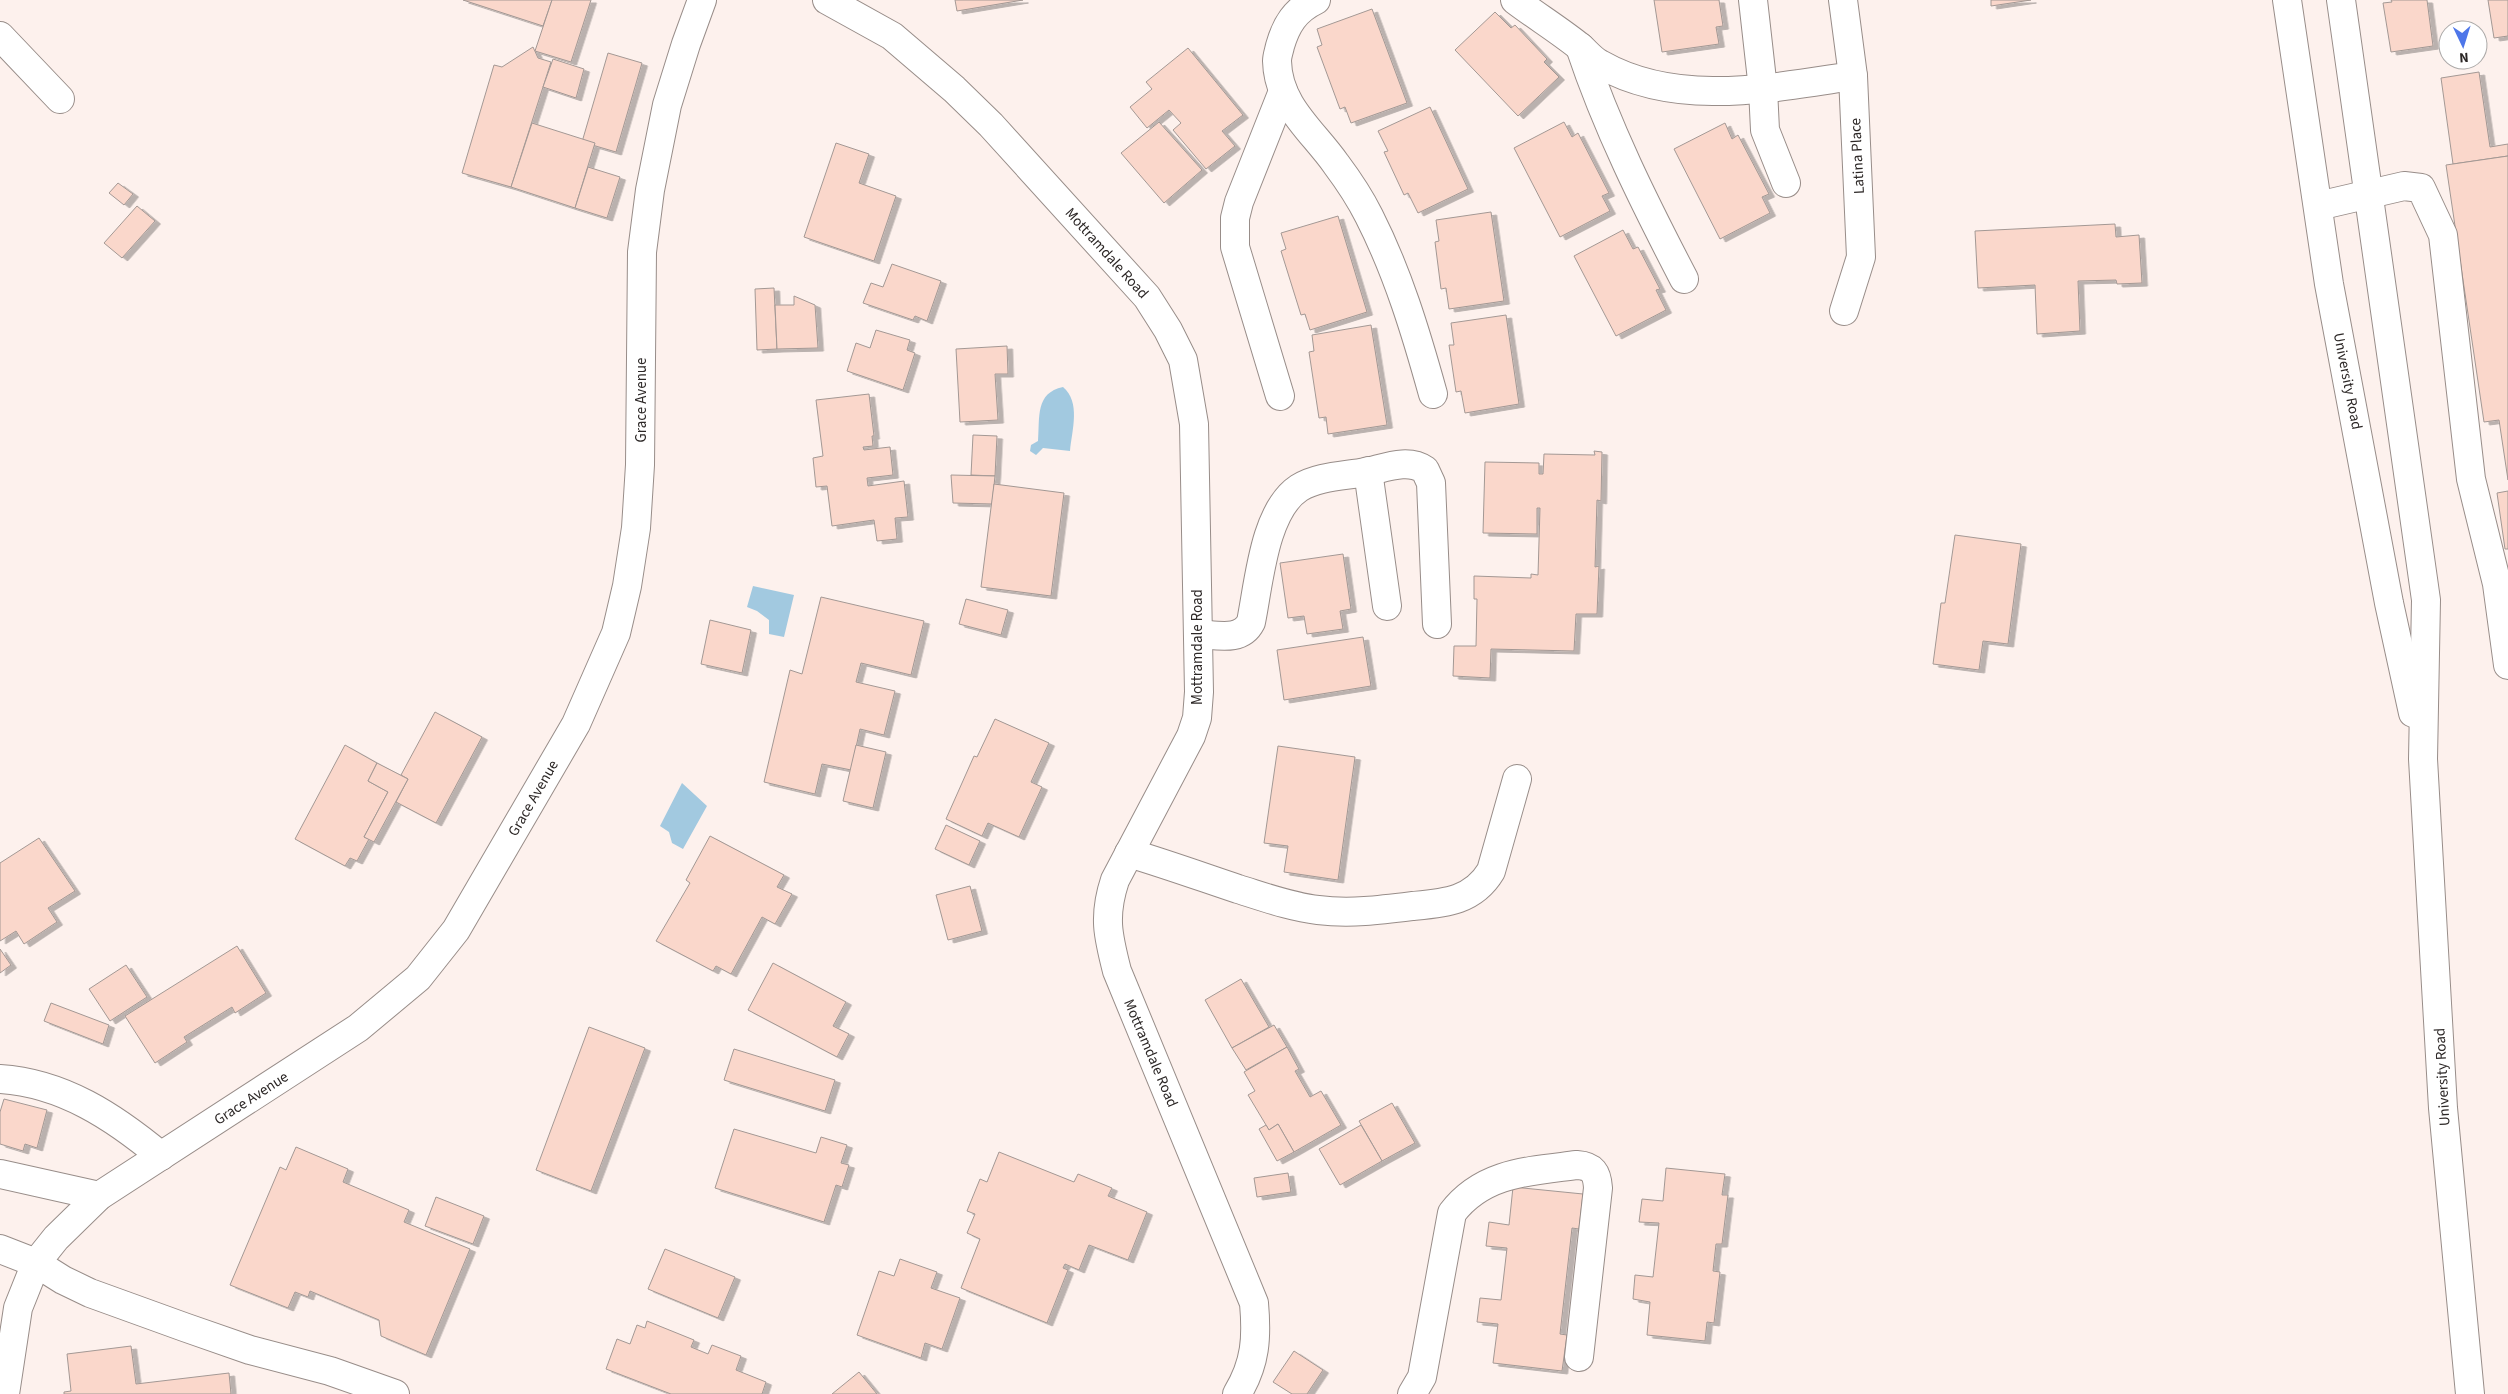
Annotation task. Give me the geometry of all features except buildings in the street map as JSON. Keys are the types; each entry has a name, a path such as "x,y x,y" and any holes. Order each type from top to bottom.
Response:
{"street":[{"name":"Grace Avenue","path":"4,1394 18,1308 36,1264 56,1238 99,1196 358,1028 418,978 456,930 576,724 616,633 627,586 636,528 640,465 642,252 647,208 667,105 702,0"},
{"name":"Mottramdale Road","path":"827,0 892,36 923,60 991,125 1147,297 1168,330 1183,360 1194,424 1199,692 1197,718 1191,736 1115,880 1108,902 1108,936 1117,971 1254,1303 1257,1336 1245,1391"},
{"path":"1316,0 1304,6 1286,26 1276,60 1283,91 1301,124 1336,163 1368,214 1399,283 1412,318 1433,394"},
{"path":"1515,0 1580,47 1599,64 1648,84 1706,91 1764,89 1853,76"},
{"path":"1754,0 1764,89 1765,130 1786,182"},
{"name":"Latina Place","path":"1843,0 1853,76 1861,257 1844,311"},
{"name":"University Road","path":"2287,0 2330,284 2388,593 2423,759"},
{"name":"University Road","path":"2341,0 2426,600 2423,759 2443,1108 2470,1394"},
{"path":"0,36 60,99"},
{"path":"1580,47 1592,83 1646,208 1684,279"},
{"path":"1280,396 1235,248 1234,232 1239,202 1283,91"},
{"path":"2318,206 2404,186 2422,188 2443,235 2471,479 2497,584 2508,665"},
{"path":"1198,634 1235,636 1248,629 1271,525 1288,497 1300,487 1316,481 1410,463 1419,466 1429,476 1431,483 1437,624"},
{"path":"1368,471 1387,606"},
{"path":"1129,853 1271,900 1318,910 1359,912 1444,903 1464,898 1485,882 1491,871 1517,779"},
{"path":"0,1079 20,1081 72,1097 123,1125 161,1156"},
{"path":"1412,1394 1422,1377 1452,1213 1459,1204 1480,1187 1515,1173 1577,1165 1586,1166 1593,1170 1597,1177 1598,1188 1579,1357"},
{"path":"0,1174 99,1196"},
{"path":"0,1249 36,1264 90,1293 250,1350 330,1371 395,1394"}],"water":[{"path":"1063,387 1069,393 1074,408 1070,451 1043,448 1036,455 1030,451 1031,445 1038,441 1039,415 1043,400 1054,390"},
{"path":"753,586 794,595 784,637 769,634 769,620 757,611 747,607"},
{"path":"682,783 707,806 683,849 672,843 669,832 660,826"}]}
